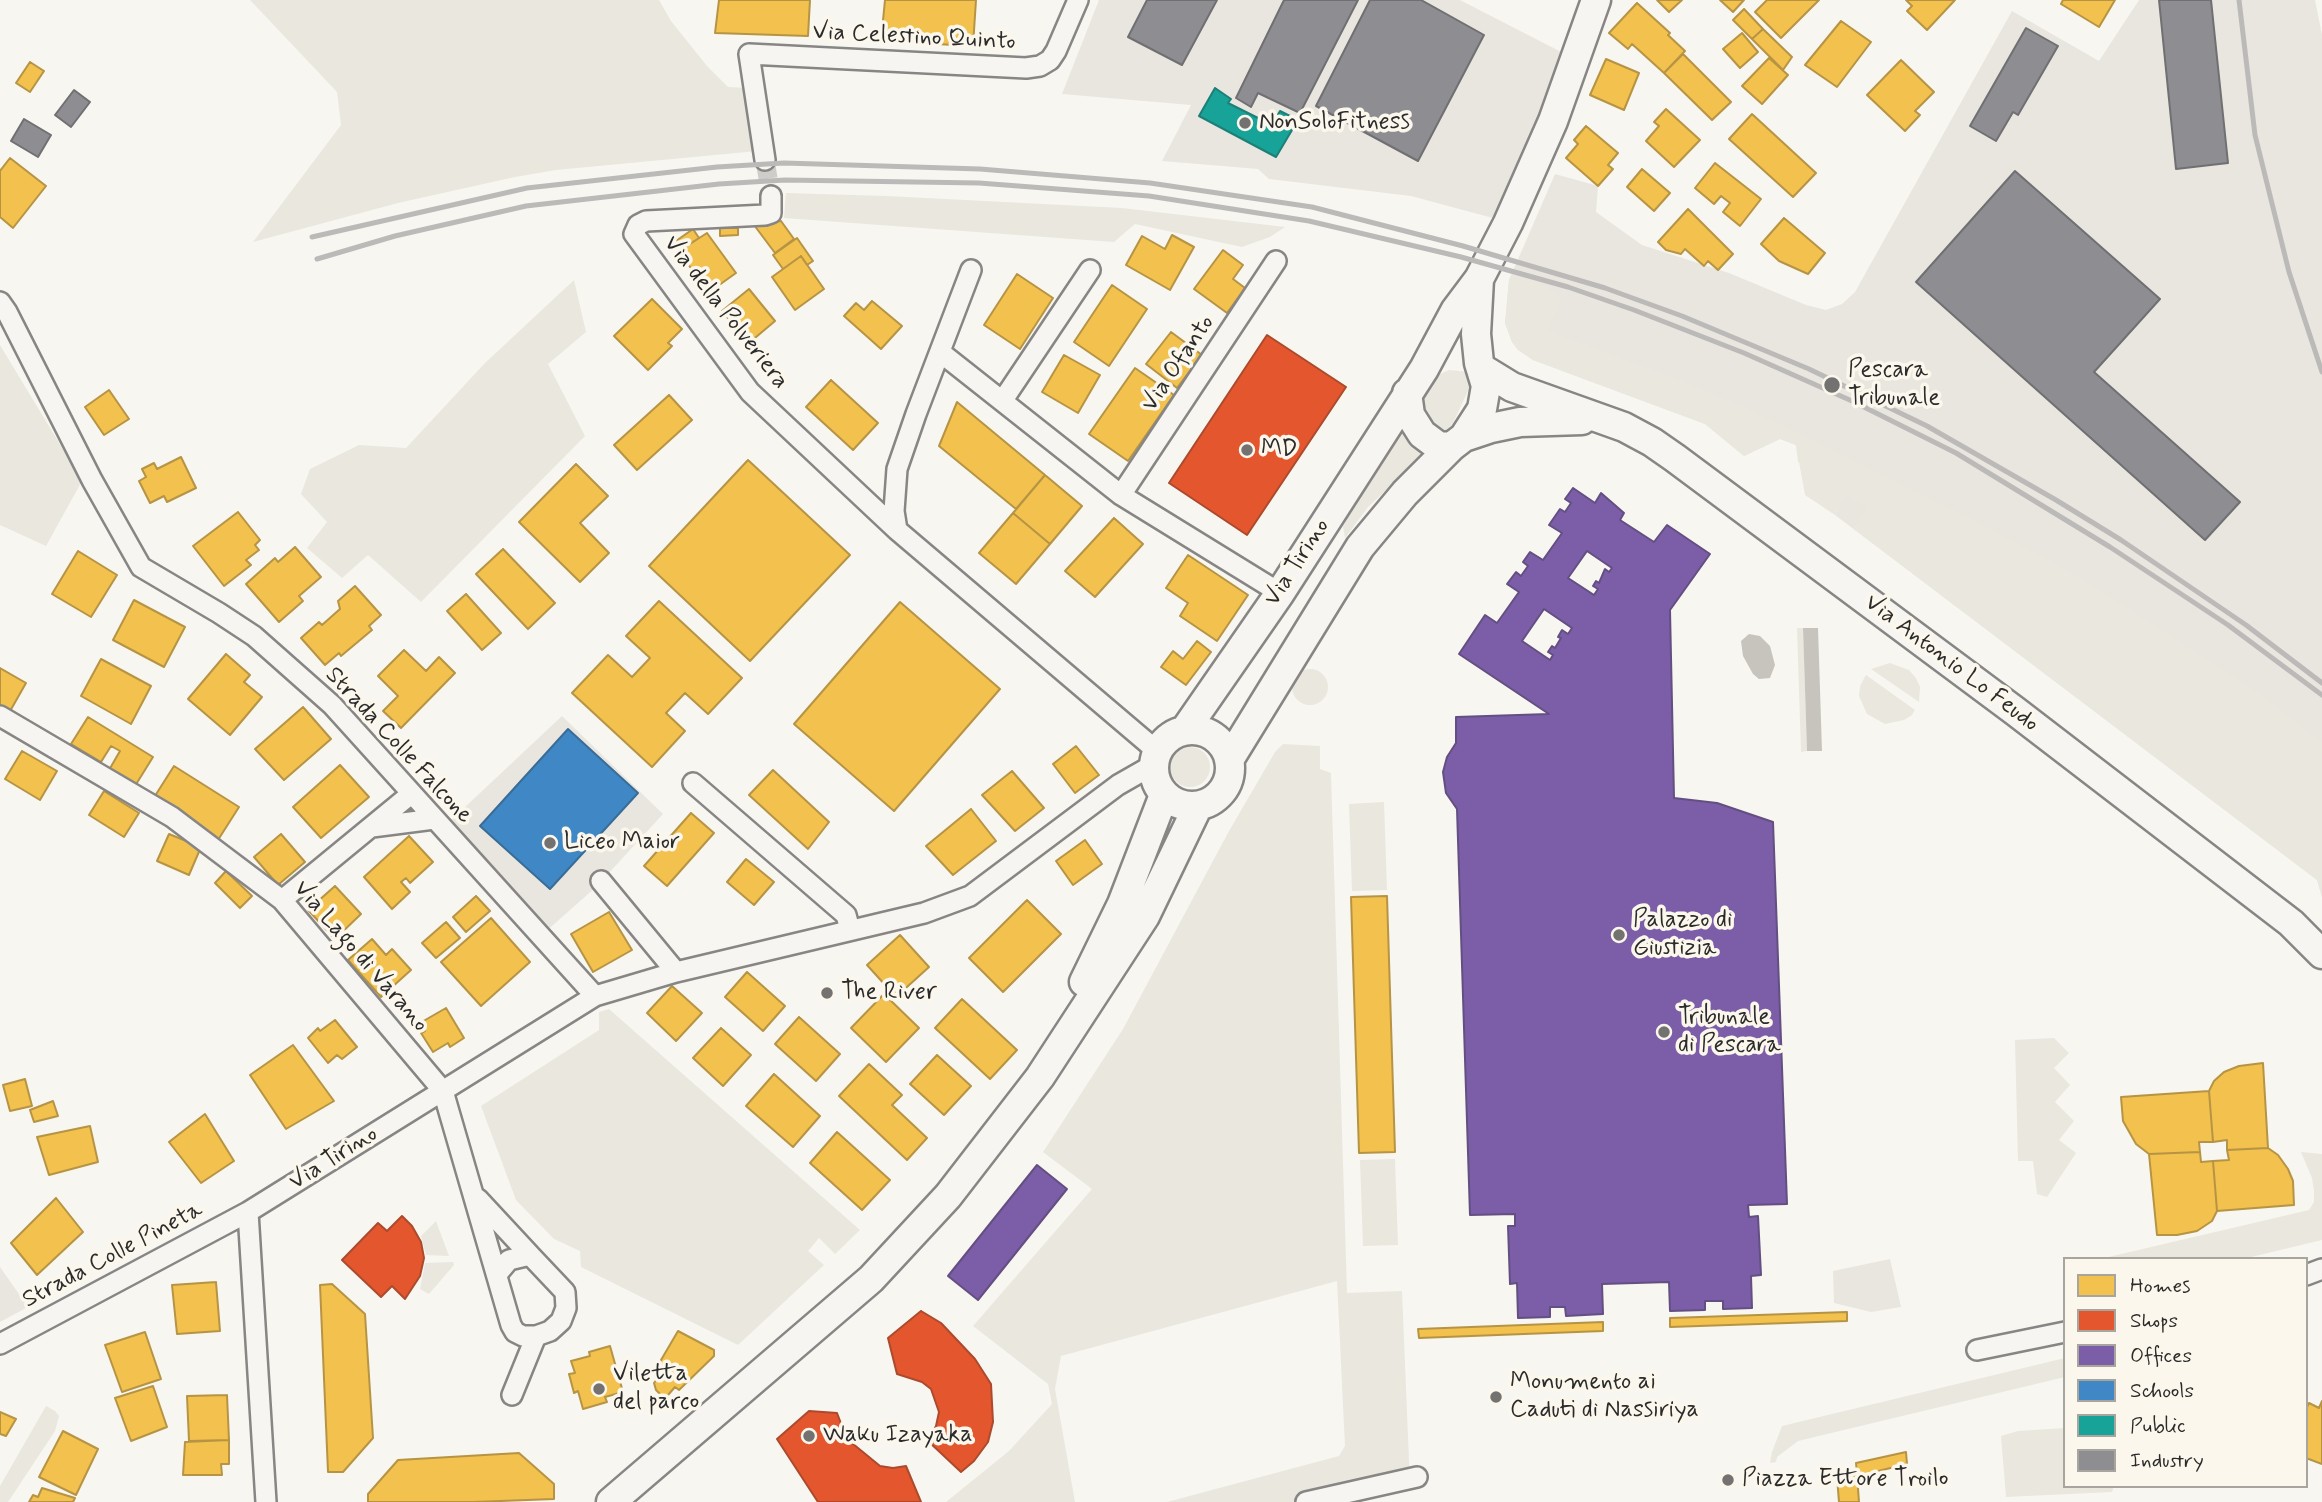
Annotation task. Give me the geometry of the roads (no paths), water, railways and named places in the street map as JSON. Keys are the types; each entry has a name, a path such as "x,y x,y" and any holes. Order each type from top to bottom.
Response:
{"street":[{"name":"Via Celestino Quinto","path":"765,160 749,54 1027,68 1040,66 1050,60 1056,51 1078,0"},
{"path":"1479,279 1476,334 1486,386 1482,409 1458,442 1438,446 1422,434 1410,415 1407,393 1455,312 1479,279 1508,223 1545,139 1596,0"},
{"name":"Via della Polveriera","path":"771,204 646,221 638,225 634,234 750,392 897,530 1130,728 1147,765"},
{"name":"Via Ofanto","path":"1121,495 1276,261"},
{"path":"897,530 894,511 897,469 971,270"},
{"path":"1003,400 1090,270"},
{"name":"Strada Colle Falcone","path":"0,302 92,480 141,567 254,636 332,705 594,996"},
{"path":"940,352 1121,495 1280,593"},
{"path":"1423,369 1442,359 1455,356 1469,358 1480,365"},
{"name":"Via Antonio Lo Feudo","path":"1480,365 1512,387 1639,434 1675,458 2015,711 2291,923 2322,941"},
{"name":"Via Tirino","path":"1185,730 1280,593 1407,393"},
{"name":"Via Antonio Lo Feudo","path":"1458,442 1520,422 1602,421"},
{"name":"Via Tirino","path":"1229,760 1360,547 1405,493 1458,442"},
{"name":"Via Lago di Varano","path":"0,716 172,817 282,900 443,1091 498,1273"},
{"path":"1130,728 1139,756 1164,795 1174,802 1186,806 1210,802 1227,784 1230,772 1229,760 1218,740 1208,733 1185,730 1164,741 1147,765"},
{"name":"Via Tirino","path":"248,1212 594,996 676,972 923,913 970,896 1147,765"},
{"path":"693,783 846,915 850,930"},
{"path":"282,900 411,794"},
{"path":"1040,1077 1122,904 1164,795"},
{"path":"611,1502 871,1279 948,1196 1040,1077 1145,916 1198,806"},
{"path":"371,827 434,819"},
{"path":"601,881 676,972"},
{"name":"Via Antonio Lo Feudo","path":"2291,923 2322,954"},
{"name":"Via Lago di Varano","path":"472,1194 530,1255"},
{"path":"248,1212 266,1502"},
{"name":"Strada Colle Pineta","path":"0,1344 248,1212"},
{"path":"530,1255 565,1292 566,1308 561,1321 550,1331 536,1336 523,1336 515,1332 511,1325 498,1273 509,1260 530,1255"},
{"path":"1977,1350 2063,1332"},
{"path":"512,1395 536,1336"},
{"path":"1306,1502 1417,1477"}],"tunnel":[{"path":"765,160 771,196"}],"railway":[{"path":"2239,0 2255,135 2289,272 2322,372"},
{"path":"312,237 527,188 717,167 784,163 980,169 1150,183 1312,207 1463,246 1605,288 1682,316 1809,369 1927,426 2056,500 2121,540 2246,625 2322,683"},
{"path":"317,259 395,236 526,206 719,184 785,180 979,183 1149,196 1309,221 1461,257 1568,287 1744,353 1852,401 1956,453 2110,547 2228,625 2322,695"}],"place":[{"name":"NonSoloFitness","path":"1245,123"},
{"name":"Pescara Tribunale","path":"1832,385"},
{"name":"MD","path":"1247,450"},
{"name":"Liceo Maior","path":"550,843"},
{"name":"Palazzo di Giustizia","path":"1619,935"},
{"name":"The River","path":"827,993"},
{"name":"Tribunale di Pescara","path":"1664,1032"},
{"name":"Viletta del parco","path":"599,1389"},
{"name":"Monumento ai Caduti di Nassiriya","path":"1496,1397"},
{"name":"Waku Izayaka","path":"809,1436"},
{"name":"Piazza Ettore Troilo","path":"1728,1480"}]}
